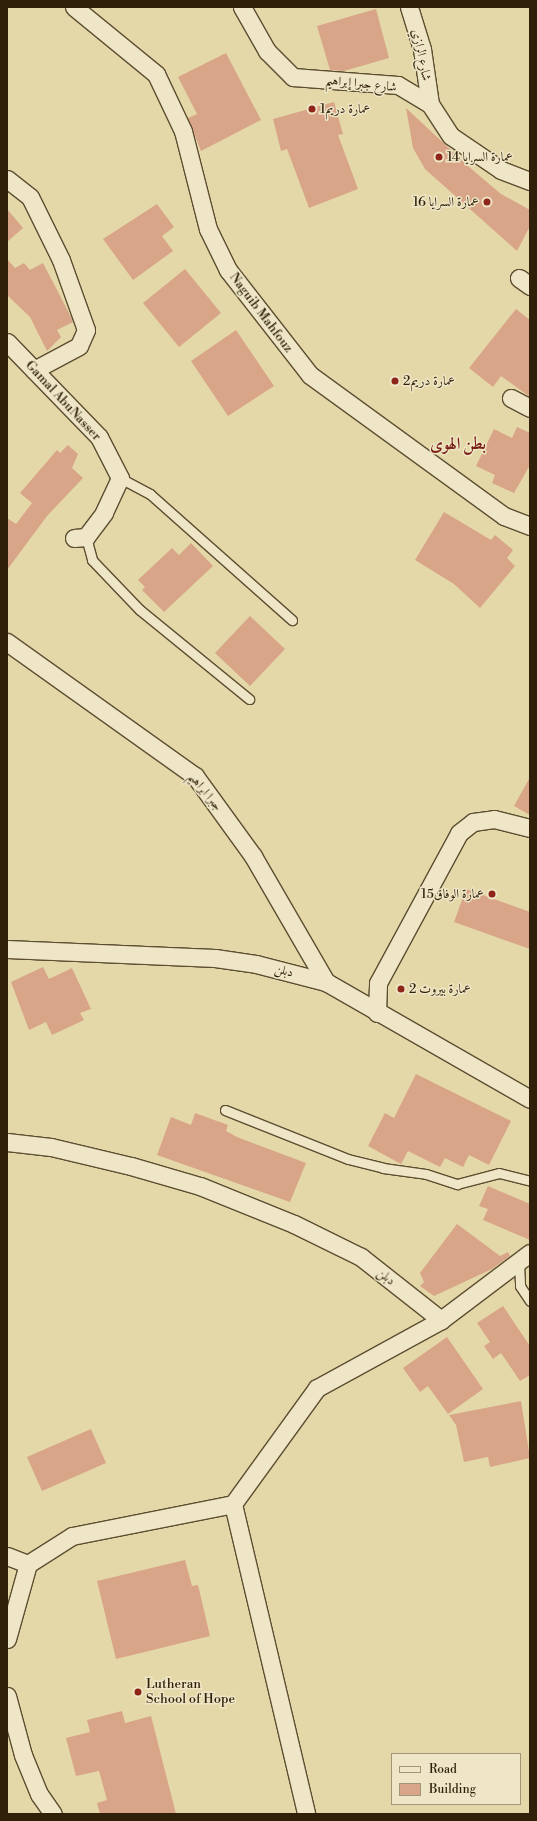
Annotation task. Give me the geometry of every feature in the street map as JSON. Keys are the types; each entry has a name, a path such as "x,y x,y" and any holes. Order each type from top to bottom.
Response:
{"street":[{"name":"Naguib Mahfouz","path":"74,7 156,74 183,131 208,229 228,270 310,375 504,516 530,526"},
{"name":"شارع جبرا إبراهيم","path":"242,7 267,51 293,77 398,85 430,104 451,136 502,170 530,182"},
{"name":"شارع الرازي","path":"409,7 422,49 430,104"},
{"path":"7,179 30,196 61,260 86,330 79,346 34,370"},
{"name":"Gamal AbuNasser","path":"7,342 99,437 120,478"},
{"path":"511,398 530,408"},
{"path":"80,538 104,513 120,478"},
{"name":"جبرا ابراهيم","path":"7,642 195,776 253,856 326,982"},
{"path":"377,1013 378,983 459,833 473,822 494,818 530,828"},
{"name":"دبلن","path":"7,949 215,958 256,964 326,982 377,1013 530,1099"},
{"name":"دبلن","path":"7,1142 51,1147 131,1166 200,1186 294,1224 361,1257 441,1320"},
{"path":"7,1639 28,1564 72,1536 233,1504 317,1388 441,1320 524,1259"},
{"path":"233,1504 306,1814"},
{"path":"7,1556 28,1564"},
{"path":"7,1696 23,1754 39,1794 53,1814"}],"lane":[{"path":"120,478 150,494 292,620"},
{"path":"80,538 92,560 140,610 249,698"},
{"path":"225,1110 348,1159 383,1168 426,1174 457,1184 499,1173 530,1181"},
{"path":"524,1259 520,1286 530,1301"}],"building":[{"path":"376,9 389,58 344,71 330,70 317,26"},
{"path":"226,53 261,120 201,151 188,118 197,114 178,77"},
{"path":"334,102 343,134 338,135 358,189 309,208 287,149 281,151 273,119"},
{"path":"406,108 468,166 501,194 530,210 530,226 517,251 425,169 413,148"},
{"path":"157,204 174,227 162,236 173,251 133,280 103,239"},
{"path":"7,209 23,228 7,242"},
{"path":"7,259 15,268 24,263 30,270 43,263 71,317 73,322 57,330 61,337 47,351 30,317 7,295"},
{"path":"185,269 221,313 179,347 143,303"},
{"path":"516,309 530,320 530,397 501,376 493,387 469,368"},
{"path":"236,330 274,386 228,416 191,361"},
{"path":"517,427 530,433 530,465 514,493 492,483 495,475 476,466 494,429 512,438"},
{"path":"68,445 78,454 72,468 83,478 47,516 7,570 7,518 16,524 32,503 20,493 57,450 60,453"},
{"path":"444,512 491,540 495,535 513,550 507,558 515,566 480,608 454,584 415,560"},
{"path":"191,543 213,566 164,612 142,590 145,587 138,580 172,548 179,555"},
{"path":"250,616 285,649 250,686 215,653"},
{"path":"530,777 530,815 514,806"},
{"path":"466,889 530,912 530,949 454,922"},
{"path":"43,967 49,979 72,968 91,1009 80,1013 84,1020 52,1035 46,1022 29,1030 11,982"},
{"path":"416,1074 511,1121 489,1165 469,1155 463,1167 445,1158 440,1167 408,1151 401,1164 368,1146 385,1113 394,1118"},
{"path":"195,1113 228,1125 226,1131 237,1137 306,1163 290,1202 157,1155 171,1117 191,1125"},
{"path":"488,1186 530,1204 530,1240 483,1220 488,1209 479,1206"},
{"path":"457,1224 500,1256 508,1252 510,1256 492,1269 434,1296 420,1286 424,1282 420,1273"},
{"path":"503,1306 530,1346 530,1375 520,1381 501,1353 493,1359 484,1346 490,1342 477,1323"},
{"path":"447,1337 483,1389 448,1414 428,1386 420,1392 403,1368"},
{"path":"521,1401 530,1458 490,1467 488,1457 464,1462 456,1425 449,1415"},
{"path":"91,1429 106,1463 42,1491 27,1457"},
{"path":"185,1560 192,1586 198,1585 210,1636 116,1659 97,1581"},
{"path":"122,1711 125,1723 151,1716 176,1814 100,1814 97,1803 107,1800 99,1771 76,1776 66,1738 90,1732 87,1720"}],"place":[{"name":"عمارة دريم1","path":"312,109"},
{"name":"عمارة السرايا 14","path":"439,157"},
{"name":"عمارة السرايا 16","path":"487,202"},
{"name":"عمارة دريم2","path":"395,381"},
{"name":"عمارة الوفاق15","path":"492,894"},
{"name":"عمارة بيروت 2","path":"401,989"},
{"name":"Lutheran School of Hope","path":"138,1692"}],"district":[{"name":"بطن الهوى","path":"458,445"}]}
